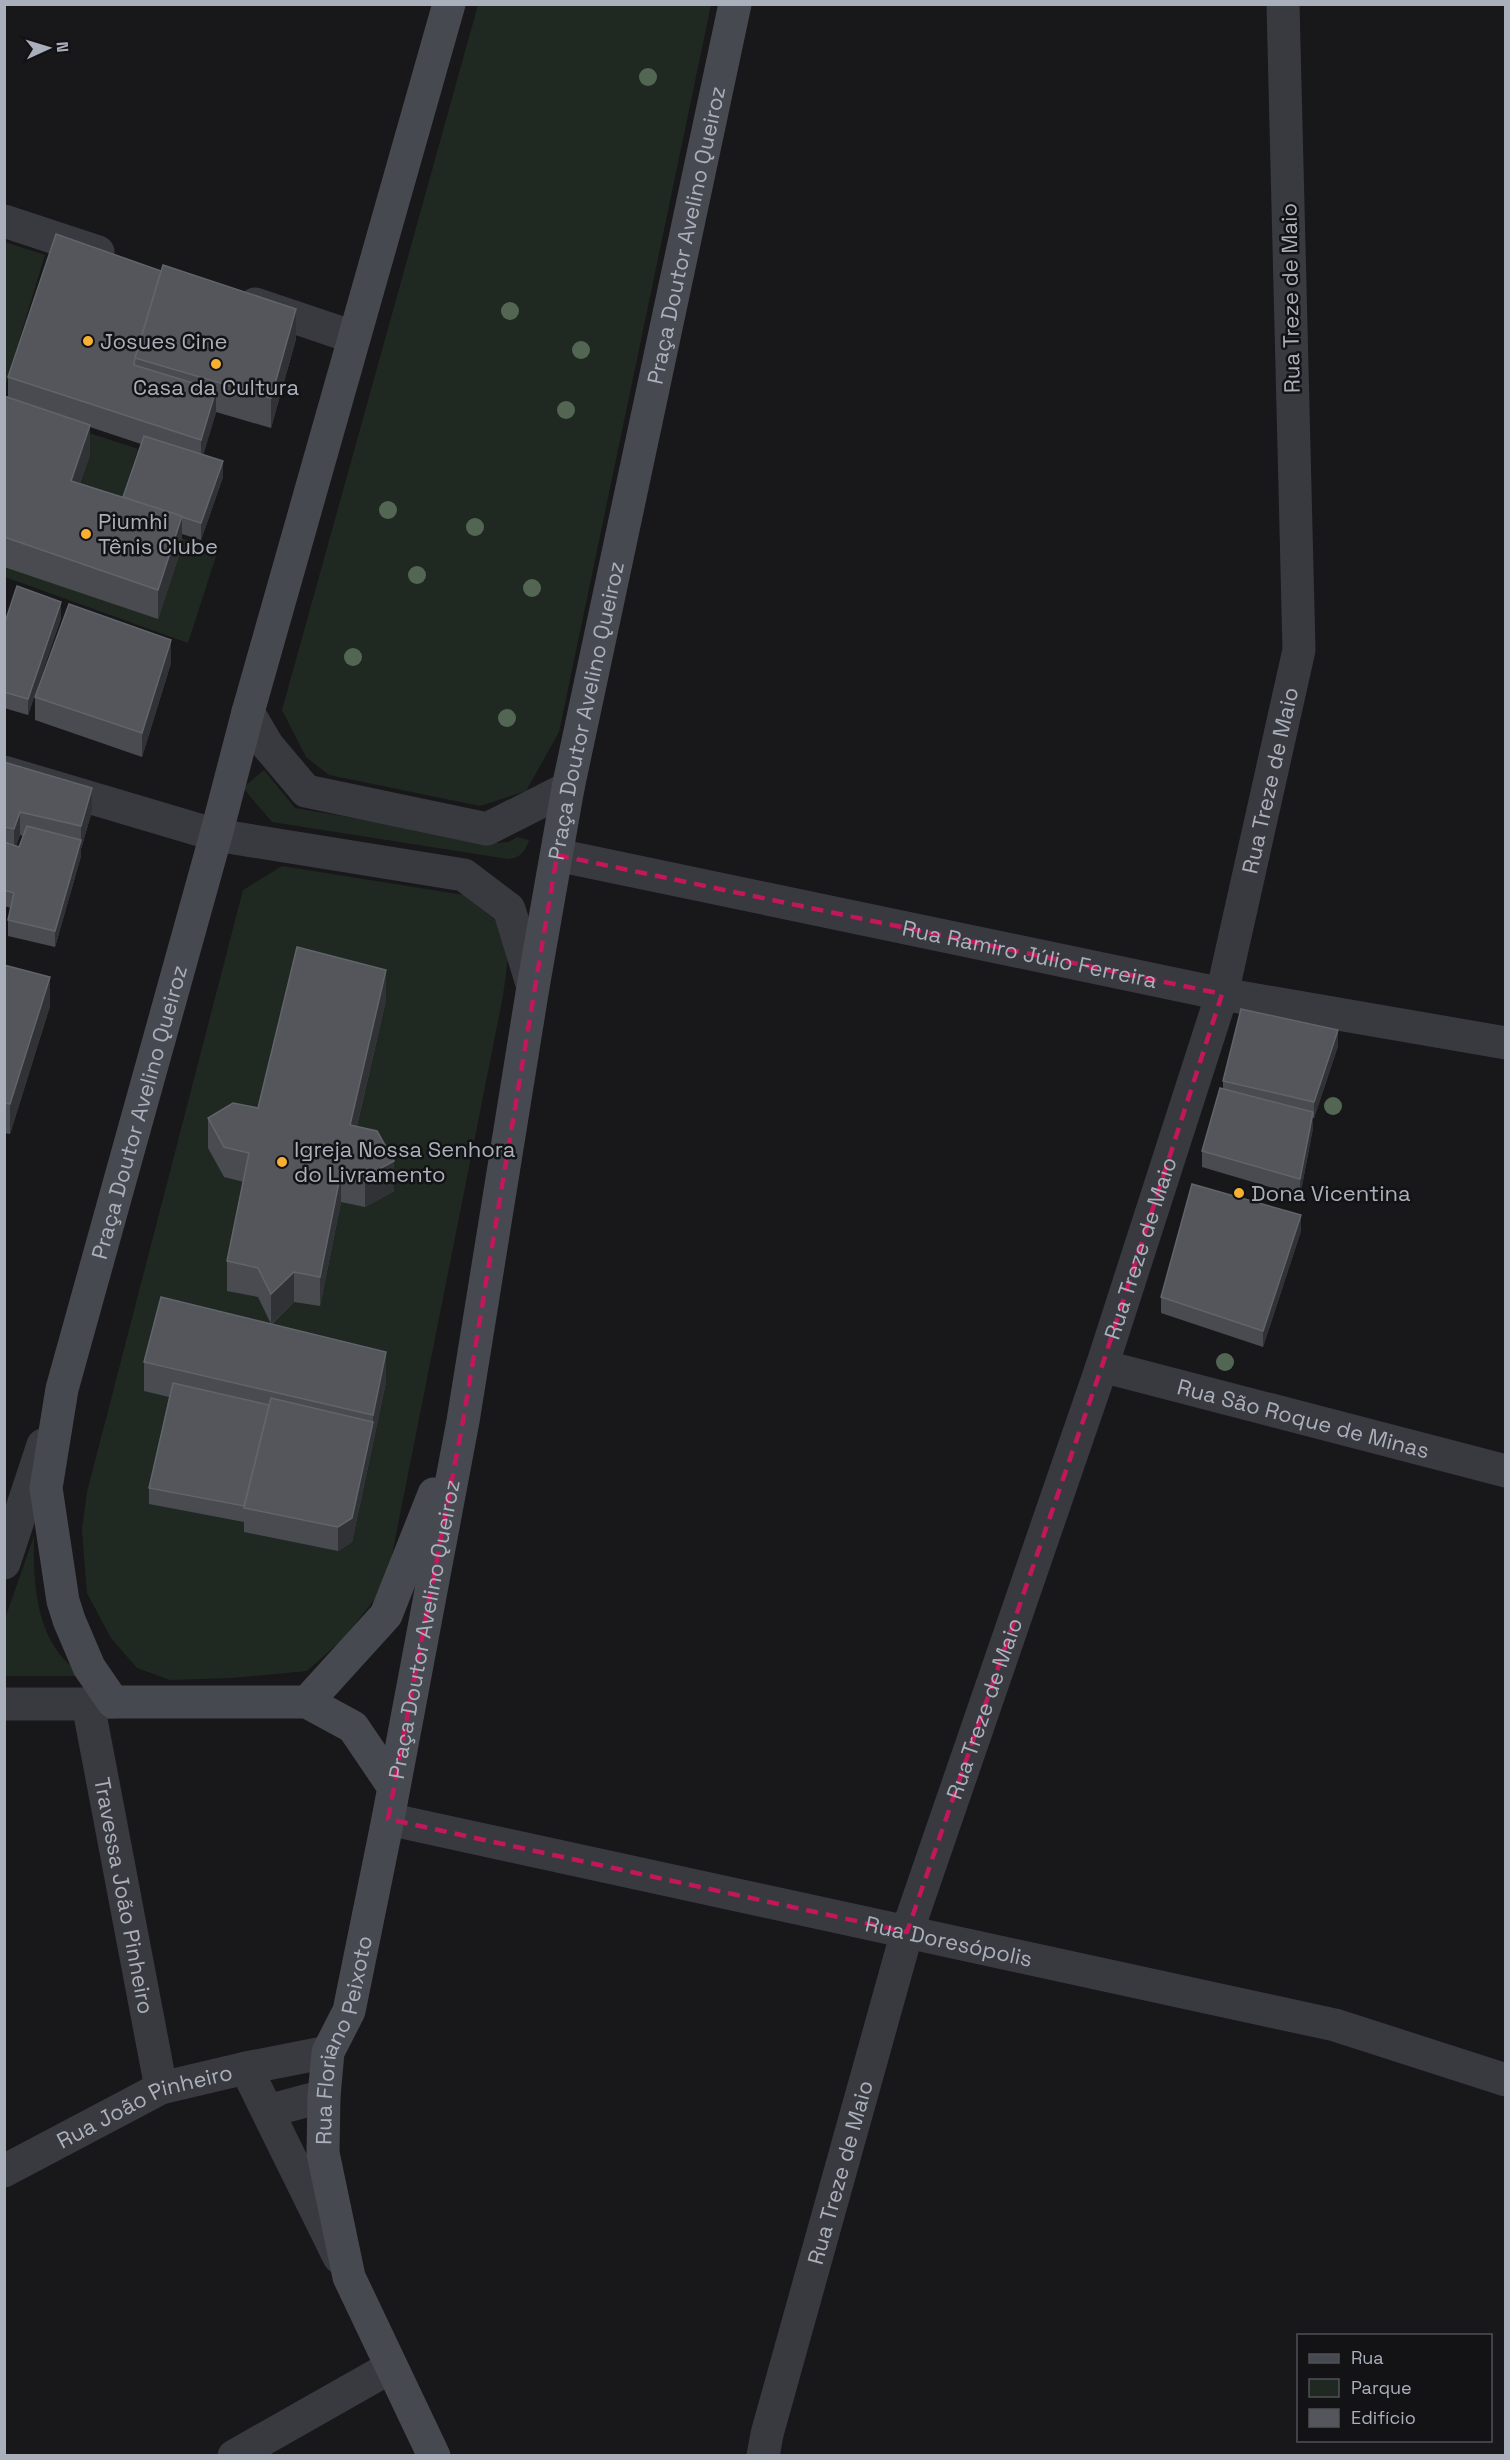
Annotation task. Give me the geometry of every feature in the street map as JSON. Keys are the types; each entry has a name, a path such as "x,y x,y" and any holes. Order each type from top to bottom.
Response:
{"main road":[{"name":"Praça Doutor Avelino Queiroz","path":"393,1786 353,1727 308,1702 100,1703 89,1667 63,1601 46,1488 62,1389 248,712 449,4"},
{"name":"Praça Doutor Avelino Queiroz","path":"393,1786 463,1420 533,987 568,788 735,4"},
{"name":"Praça Doutor Avelino Queiroz","path":"308,1702 386,1615 463,1420"},
{"name":"Rua Floriano Peixoto","path":"393,1786 349,2011 328,2052 324,2096 323,2153 349,2277 434,2456"}],"street":[{"name":"Rua Treze de Maio","path":"763,2456 767,2434 907,1932 1102,1366 1222,994 1299,650 1283,4"},
{"path":"4,221 128,262"},
{"path":"229,296 353,337"},
{"name":"Praça Doutor Avelino Queiroz","path":"248,712 268,746 306,791 487,829 568,788"},
{"path":"4,772 216,835 464,875 509,909 533,987"},
{"name":"Rua Ramiro Júlio Ferreira","path":"557,855 1222,994 1506,1043"},
{"name":"Rua São Roque de Minas","path":"1102,1366 1506,1471"},
{"name":"Praça Doutor Avelino Queiroz","path":"4,1563 62,1389"},
{"name":"Praça Doutor Avelino Queiroz","path":"4,1704 100,1703"},
{"name":"Travessa João Pinheiro","path":"100,1703 161,2088"},
{"name":"Rua Doresópolis","path":"388,1819 1335,2025 1506,2080"},
{"name":"Rua João Pinheiro","path":"4,2171 161,2088 328,2052"},
{"path":"246,2068 349,2277"},
{"path":"268,2111 324,2096"},
{"path":"234,2456 391,2367"}],"highlighted area":[{"path":"557,855 1222,994 1102,1366 907,1932 388,1819 463,1421"}],"green space":[{"path":"478,5 711,5 559,732 526,791 480,806 329,775 306,757 282,710"},
{"path":"5,242 45,255 5,387"},
{"name":"Piumhi Tênis Clube","path":"4,405 138,449 116,517 218,550 188,643 5,577"},
{"path":"264,770 295,808 498,843 509,842 517,837 529,840 522,853 508,859 272,822 243,788"},
{"path":"282,866 464,895 495,920 508,957 503,996 386,1585 343,1639 307,1671 232,1678 170,1680 137,1668 111,1638 87,1593 82,1530 87,1492 243,890"},
{"path":"34,1536 37,1599 46,1629 61,1656 81,1676 5,1676 5,1619"}],"building":[{"name":"Josues Cine","path":"56,234 161,271 134,365 216,390 201,440 8,377"},
{"name":"Casa da Cultura","path":"163,265 296,309 271,398 135,358"},
{"path":"4,396 90,425 71,481 182,516 158,590 4,537"},
{"path":"144,436 223,461 201,523 123,497"},
{"path":"17,586 61,602 28,699 4,692 4,625"},
{"path":"69,604 171,640 142,733 35,697"},
{"path":"4,762 92,788 81,826 20,812 14,829 4,827"},
{"path":"27,826 81,840 55,931 8,920 14,893 4,890 4,842 19,847"},
{"path":"297,947 386,970 350,1125 377,1131 394,1161 365,1177 341,1172 320,1277 294,1272 271,1294 258,1268 227,1261 249,1153 224,1147 208,1118 233,1103 258,1108"},
{"path":"4,965 50,977 10,1104 4,1103"},
{"path":"1241,1009 1338,1030 1314,1102 1223,1081"},
{"path":"1220,1088 1313,1112 1300,1179 1202,1151"},
{"path":"1192,1184 1301,1215 1263,1331 1161,1297"},
{"path":"161,1297 386,1352 373,1415 144,1362"},
{"path":"173,1383 269,1405 244,1506 149,1488"},
{"path":"271,1398 373,1422 352,1518 338,1527 244,1508"}],"place":[{"name":"Josues Cine","path":"88,341"},
{"name":"Casa da Cultura","path":"216,364"},
{"name":"Piumhi Tênis Clube","path":"86,534"},
{"name":"Igreja Nossa Senhora do Livramento","path":"282,1162"},
{"name":"Dona Vicentina","path":"1239,1193"}]}
